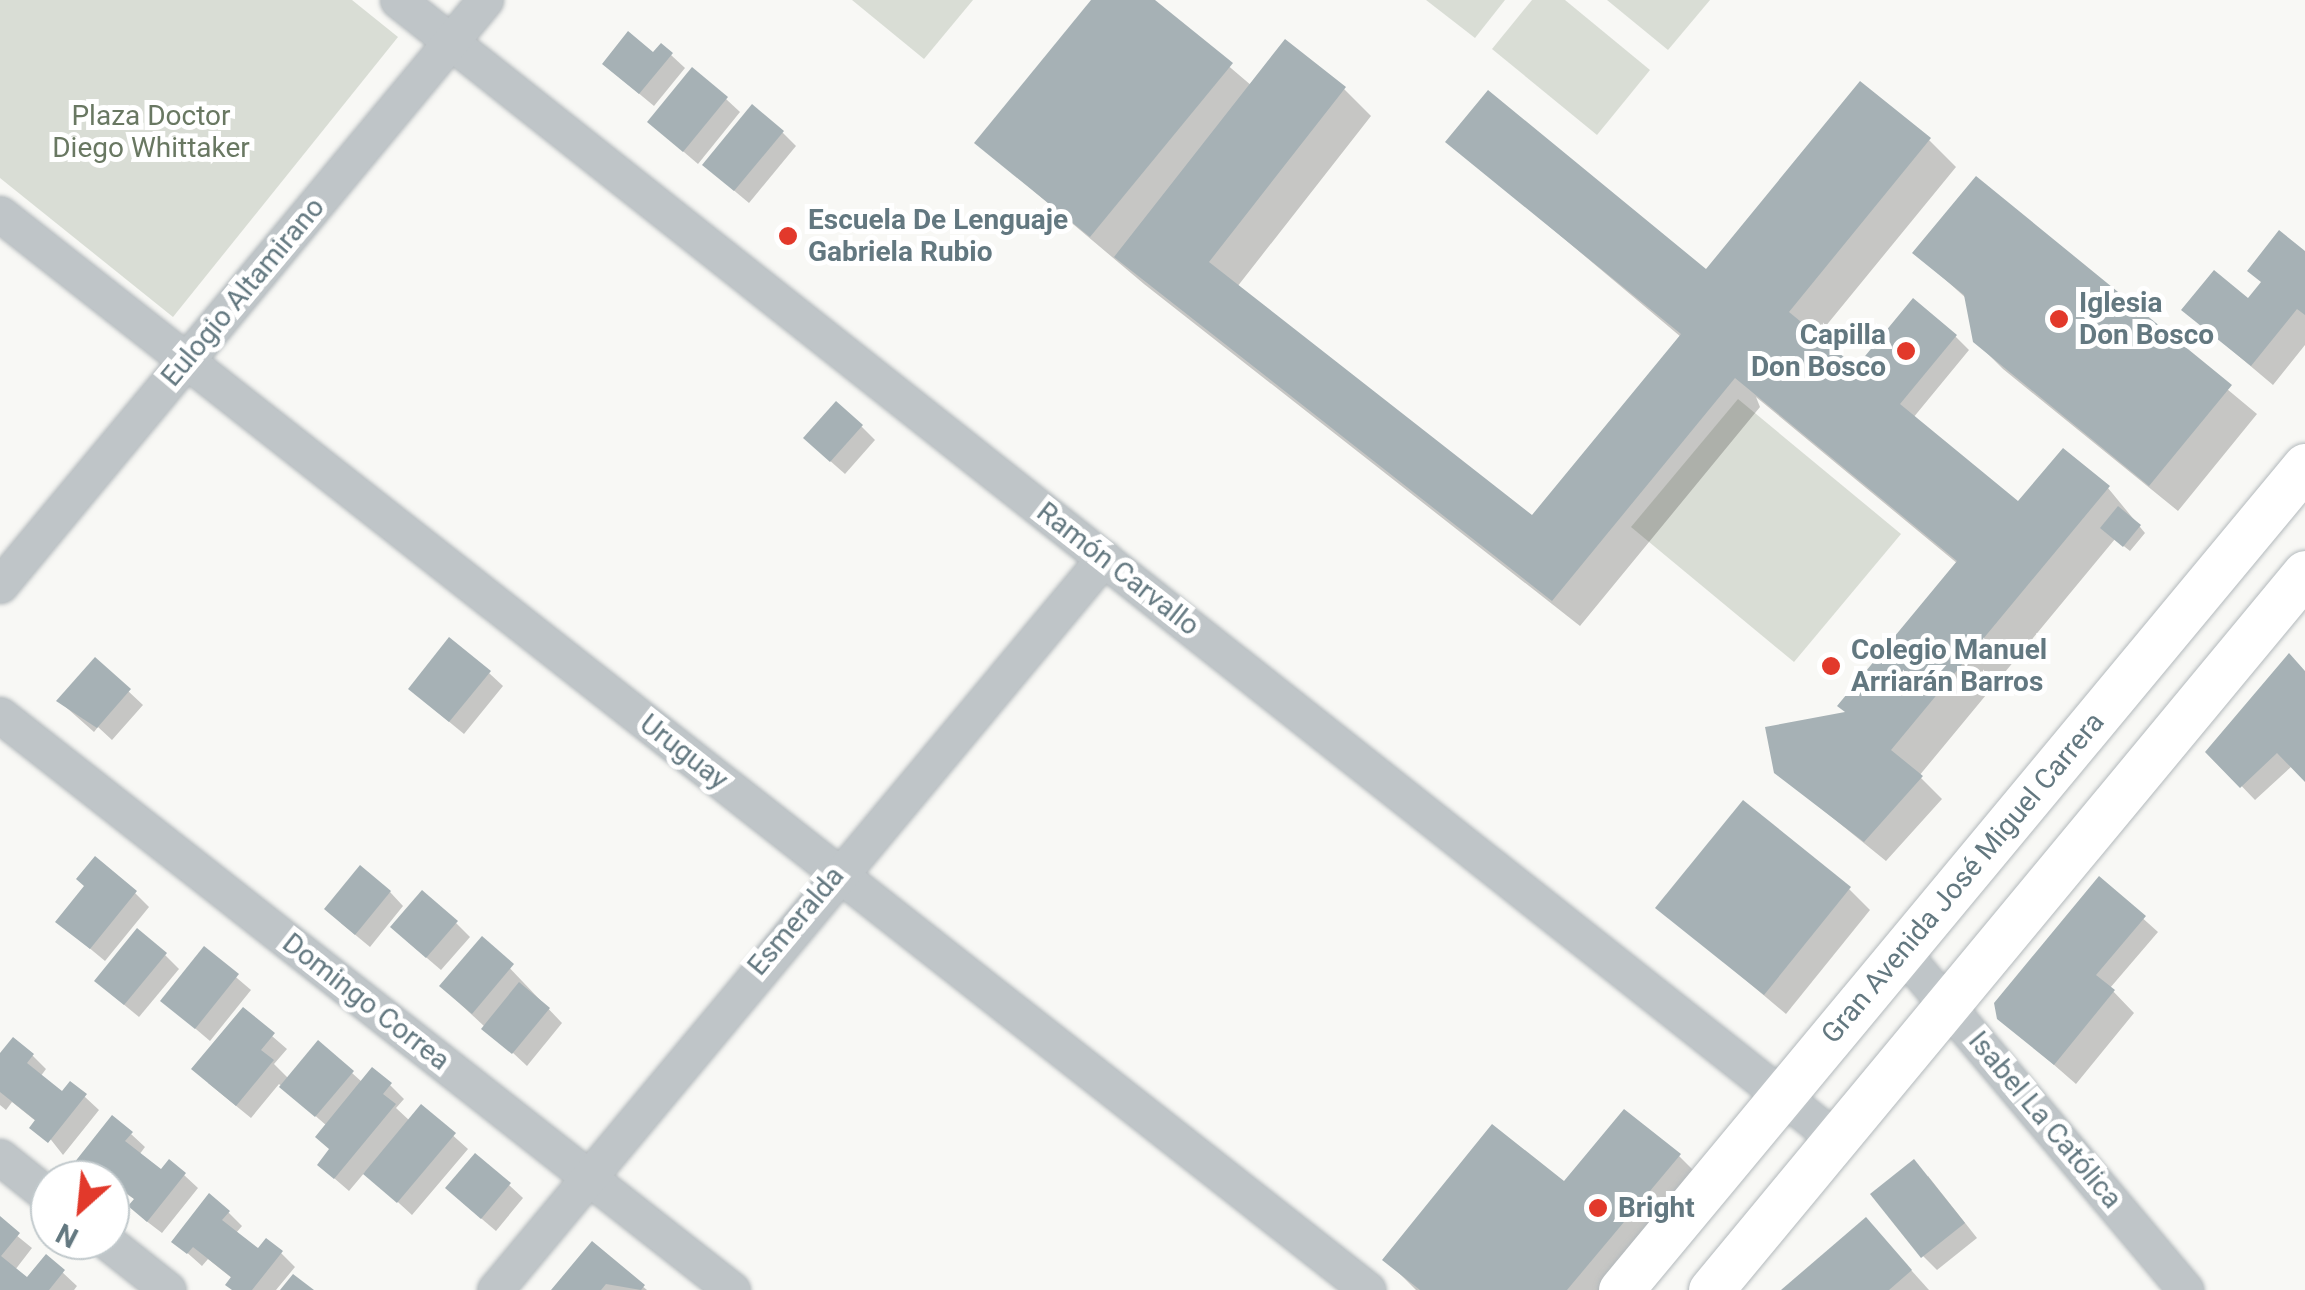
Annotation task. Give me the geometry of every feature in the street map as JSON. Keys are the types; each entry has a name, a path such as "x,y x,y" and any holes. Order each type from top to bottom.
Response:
{"main road":[{"name":"Gran Avenida José Miguel Carrera","path":"1621,1290 2305,466"},
{"path":"1711,1290 2305,573"}],"street":[{"name":"Ramón Carvallo","path":"398,0 1836,1139"},
{"name":"Eulogio Altamirano","path":"0,585 486,0"},
{"name":"Uruguay","path":"0,214 1368,1290"},
{"name":"Esmeralda","path":"495,1290 836,872 1104,558"},
{"name":"Domingo Correa","path":"0,714 732,1290"},
{"name":"Isabel La Católica","path":"1902,952 2186,1290"},
{"path":"0,1157 30,1181"},
{"path":"130,1260 168,1290"}],"green space":[{"name":"Plaza Doctor Diego Whittaker","path":"0,0 352,0 398,37 173,317 0,178"},
{"path":"852,0 973,0 924,59"},
{"path":"1426,0 1505,0 1475,38"},
{"path":"1532,0 1565,0 1650,70 1597,135 1492,49"},
{"path":"1607,0 1710,0 1668,50"},
{"path":"1738,399 1901,534 1794,662 1631,527"}],"building":[{"path":"1091,0 1155,0 1233,63 1090,237 974,143"},
{"path":"628,31 653,52 661,43 673,53 639,94 602,64"},
{"path":"1285,39 1346,87 1209,262 1532,515 1681,334 1445,142 1488,90 1706,269 1860,81 1931,138 1789,312 1856,367 1913,298 1957,335 1900,404 2018,501 2063,448 2110,486 1891,750 1923,776 1864,842 1774,773 1765,727 1845,712 1837,706 1957,561 1735,378 1552,601 1114,257"},
{"path":"692,67 728,97 683,152 647,122"},
{"path":"752,104 784,131 734,191 702,165"},
{"name":"Iglesia Don Bosco","path":"1976,176 2232,385 2149,486 1973,342 1964,295 1912,253"},
{"path":"2279,230 2305,251 2305,315 2297,309 2251,366 2181,310 2214,270 2248,298 2261,282 2247,271"},
{"path":"836,401 863,425 830,462 803,438"},
{"path":"2118,506 2141,525 2123,547 2100,528"},
{"path":"449,637 491,671 449,722 408,689"},
{"path":"2289,653 2305,671 2305,782 2277,753 2240,788 2205,752"},
{"path":"95,657 131,689 97,728 56,701"},
{"path":"1743,800 1851,887 1764,995 1655,908"},
{"path":"95,856 137,891 90,949 55,922 84,886 76,879"},
{"path":"360,865 391,891 355,935 324,909"},
{"path":"2099,876 2146,916 2096,975 2115,990 2054,1065 1997,1019 1994,1003"},
{"path":"422,890 458,921 426,958 390,927"},
{"path":"137,928 167,953 124,1005 94,981"},
{"path":"482,936 514,964 472,1014 439,986"},
{"path":"204,946 239,974 195,1029 160,1001"},
{"path":"519,982 550,1008 512,1054 481,1029"},
{"path":"243,1007 275,1033 261,1050 274,1060 236,1106 191,1069"},
{"path":"13,1037 34,1054 27,1063 62,1091 70,1081 87,1094 48,1143 29,1128 35,1120 0,1092 0,1053"},
{"path":"318,1040 354,1071 315,1117 279,1087"},
{"path":"372,1067 392,1083 383,1094 396,1104 334,1179 317,1165 329,1149 315,1137"},
{"path":"421,1104 456,1133 397,1203 363,1174"},
{"path":"1624,1109 1681,1154 1567,1290 1420,1290 1382,1260 1492,1124 1564,1181"},
{"path":"112,1115 133,1132 125,1141 161,1169 169,1159 186,1173 147,1222 130,1208 134,1199 130,1196 130,1160 76,1160"},
{"path":"475,1153 511,1183 481,1219 445,1188"},
{"path":"1914,1159 1965,1223 1921,1258 1870,1194"},
{"path":"209,1193 230,1211 222,1220 258,1248 266,1238 283,1251 252,1290 232,1290 225,1285 231,1277 193,1247 187,1254 171,1242"},
{"path":"0,1216 20,1233 1,1256 27,1277 41,1260 53,1260 65,1270 49,1290 0,1290"},
{"path":"1866,1217 1912,1270 1889,1290 1781,1290"},
{"path":"592,1241 645,1285 641,1290 606,1284 601,1290 551,1290"},
{"path":"293,1274 314,1290 280,1290"}],"place":[{"name":"Escuela De Lenguaje Gabriela Rubio","path":"788,236"},
{"name":"Iglesia Don Bosco","path":"2059,319"},
{"name":"Capilla Don Bosco","path":"1906,351"},
{"name":"Colegio Manuel Arriarán Barros","path":"1831,666"},
{"name":"Bright","path":"1598,1208"}]}
